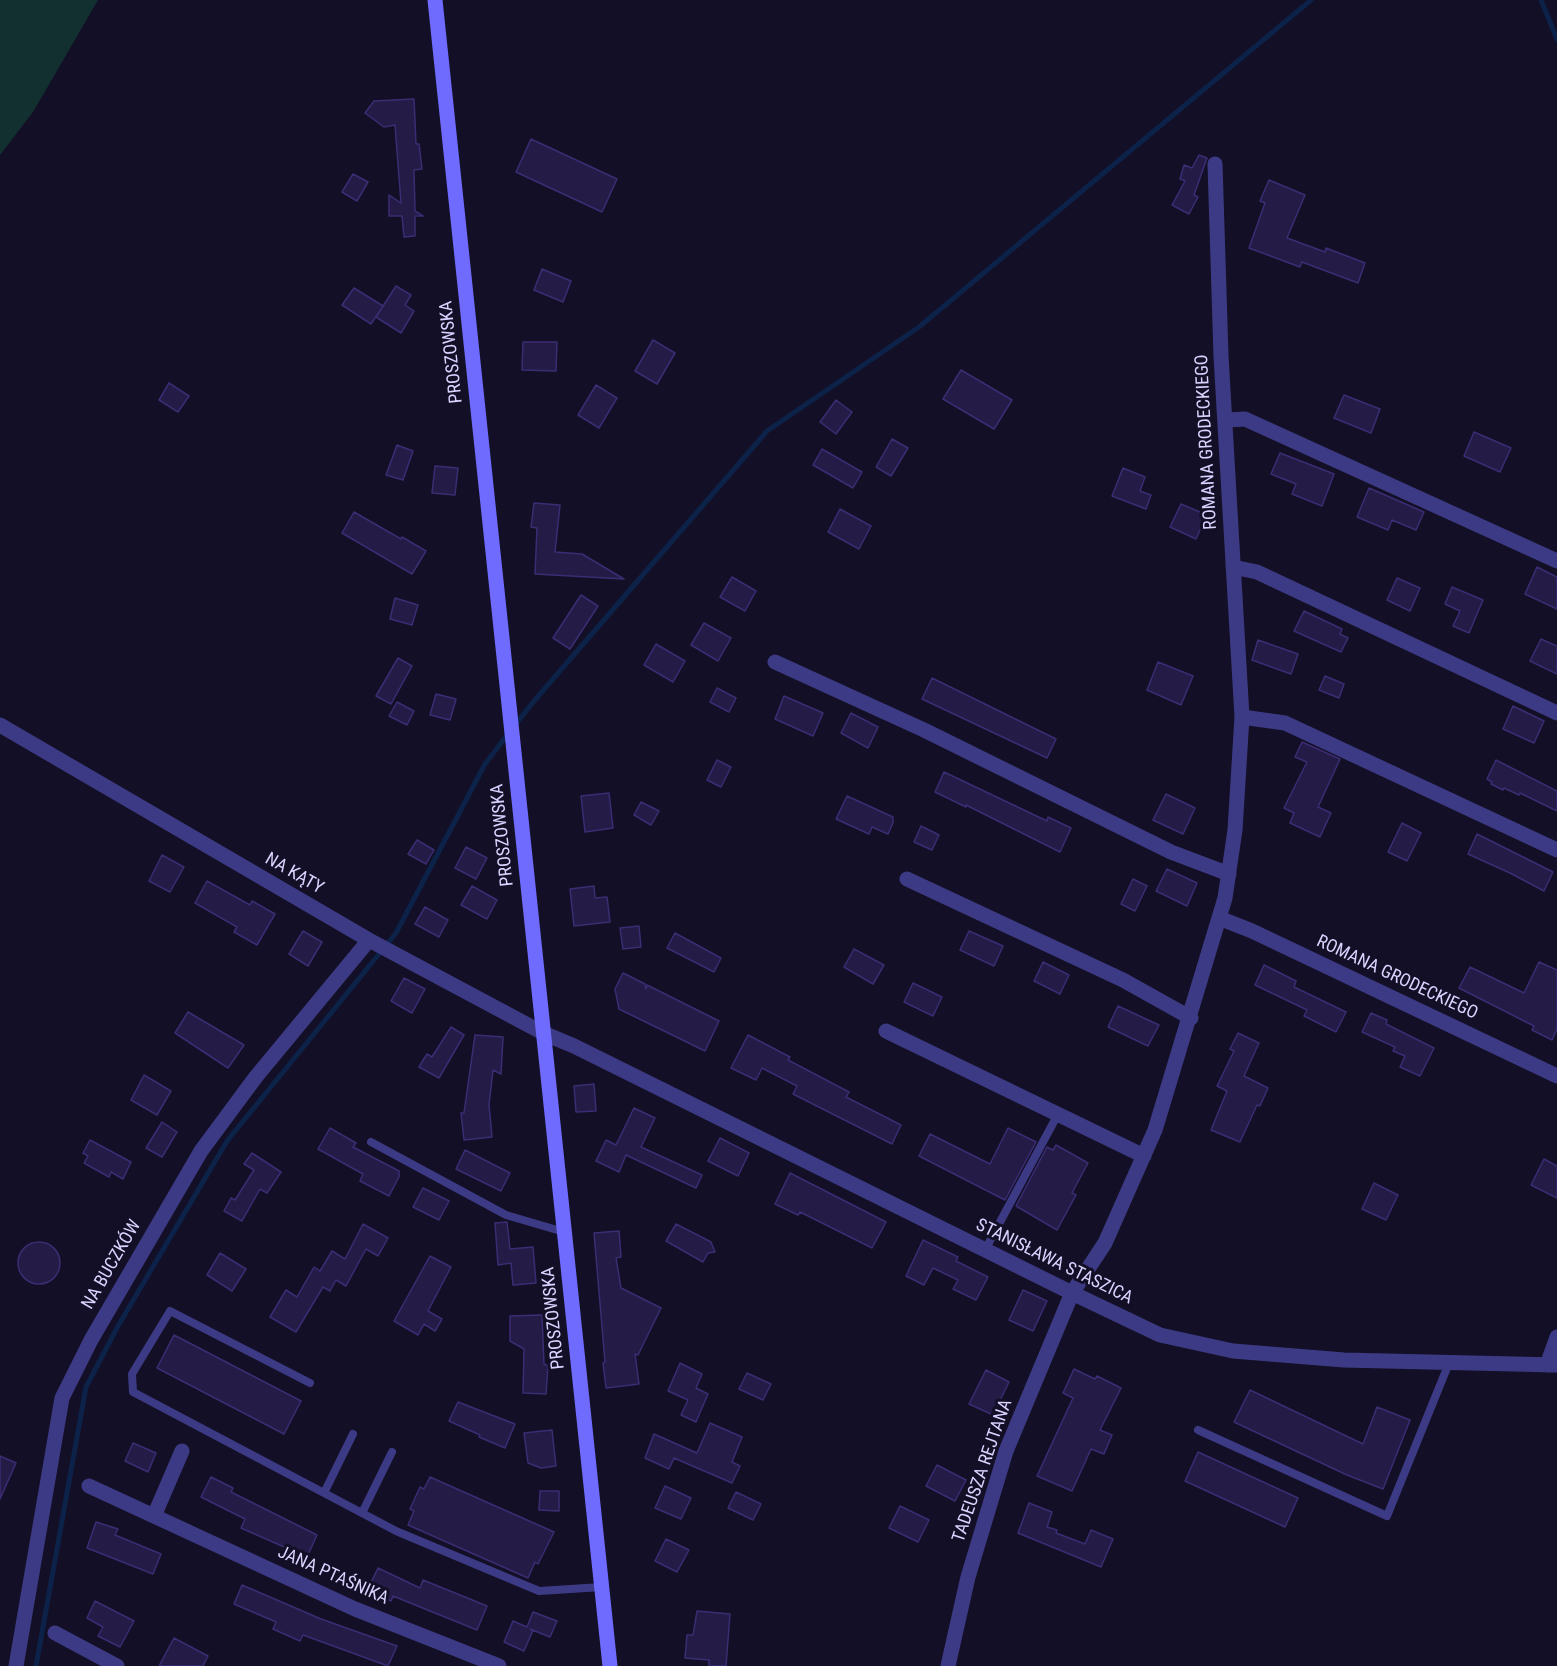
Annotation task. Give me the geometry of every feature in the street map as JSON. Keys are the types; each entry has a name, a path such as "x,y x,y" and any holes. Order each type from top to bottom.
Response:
{"main road":[{"name":"PROSZOWSKA","path":"435,0 610,1666"}],"street":[{"name":"ROMANA GRODECKIEGO","path":"1072,1293 1105,1242 1155,1130 1191,1018 1225,898 1235,830 1242,717 1221,356 1215,164"},
{"path":"1226,420 1245,419 1553,560"},
{"path":"1233,567 1257,572 1557,712"},
{"path":"775,662 924,730 1170,852 1228,874"},
{"path":"1242,717 1285,723 1557,850"},
{"name":"NA KĄTY","path":"0,725 372,942 543,1033 574,1046"},
{"path":"906,879 1123,980 1191,1018"},
{"name":"ROMANA GRODECKIEGO","path":"1219,918 1252,931 1557,1076"},
{"name":"NA BUCZKÓW","path":"16,1666 62,1398 91,1340 201,1151 255,1078 372,942"},
{"path":"886,1031 1144,1156"},
{"name":"STANISŁAWA STASZICA","path":"574,1046 1160,1335 1233,1351 1344,1360 1552,1365"},
{"name":"TADEUSZA REJTANA","path":"948,1666 968,1577 1006,1451 1072,1293"},
{"path":"1552,1365 1557,1337"},
{"path":"154,1516 182,1451"},
{"name":"JANA PTAŚNIKA","path":"89,1486 355,1609 499,1666"},
{"path":"56,1633 117,1666"}],"lane":[{"path":"985,1250 1058,1114"},
{"path":"371,1142 506,1215 564,1233"},
{"path":"310,1383 170,1311 132,1374 133,1392 396,1531 539,1591 602,1587"},
{"path":"1198,1430 1387,1516 1449,1363"},
{"path":"324,1493 353,1434"},
{"path":"362,1513 392,1452"}],"green space":[{"path":"0,0 98,0 33,112 0,155"}],"building":[{"path":"414,99 416,144 419,144 422,169 414,170 415,211 423,216 415,216 415,236 404,237 402,216 389,216 389,195 401,203 395,125 384,127 365,113 374,101"},
{"path":"531,139 617,179 602,212 516,172"},
{"path":"1199,155 1207,158 1194,195 1198,197 1189,214 1172,205 1185,181 1180,179 1184,165 1192,168"},
{"path":"353,174 368,182 357,201 342,192"},
{"path":"1269,180 1305,195 1287,238 1325,252 1326,248 1365,263 1358,283 1302,262 1300,267 1249,248 1265,203 1260,201"},
{"path":"542,269 571,281 563,302 534,290"},
{"path":"396,286 411,295 405,305 414,311 401,333 376,317"},
{"path":"354,288 383,306 371,324 342,305"},
{"path":"653,340 675,353 657,384 635,371"},
{"path":"523,342 557,342 556,371 522,370"},
{"path":"961,370 1012,400 994,429 943,399"},
{"path":"169,383 189,396 178,412 159,400"},
{"path":"596,385 617,398 599,428 578,415"},
{"path":"1344,395 1380,409 1371,433 1334,418"},
{"path":"836,400 852,412 836,434 820,422"},
{"path":"1474,432 1511,448 1500,472 1464,456"},
{"path":"892,439 908,448 891,476 876,467"},
{"path":"397,445 413,451 403,480 386,475"},
{"path":"822,449 862,472 853,488 813,465"},
{"path":"1280,453 1334,474 1322,506 1292,494 1296,484 1271,474"},
{"path":"435,466 458,468 455,495 432,493"},
{"path":"1123,468 1145,477 1140,491 1151,495 1146,509 1112,496"},
{"path":"1369,488 1424,512 1416,530 1392,520 1388,530 1357,517"},
{"path":"534,503 560,505 555,552 582,554 624,579 535,574 537,528 531,527"},
{"path":"1181,504 1207,515 1196,539 1170,527"},
{"path":"840,509 871,526 859,549 828,532"},
{"path":"354,512 426,551 412,574 342,533"},
{"path":"1537,567 1557,577 1557,609 1525,594"},
{"path":"732,577 756,591 745,611 720,597"},
{"path":"1397,578 1420,588 1410,611 1387,600"},
{"path":"1452,587 1483,600 1469,633 1453,626 1460,611 1445,604"},
{"path":"581,595 598,606 570,649 553,638"},
{"path":"395,598 418,605 412,625 390,619"},
{"path":"1304,611 1342,629 1340,634 1348,638 1341,652 1294,631"},
{"path":"704,623 731,638 718,661 691,645"},
{"path":"1541,639 1557,646 1557,674 1530,661"},
{"path":"1258,640 1298,654 1291,674 1252,660"},
{"path":"656,644 685,661 673,682 644,665"},
{"path":"398,658 412,666 391,704 376,696"},
{"path":"1158,662 1193,676 1181,705 1147,690"},
{"path":"1325,676 1344,684 1339,698 1319,690"},
{"path":"932,678 1056,739 1047,758 922,699"},
{"path":"717,688 736,698 729,712 710,702"},
{"path":"436,694 456,699 450,720 430,715"},
{"path":"784,696 823,713 813,736 775,719"},
{"path":"397,702 414,711 407,725 389,716"},
{"path":"1513,706 1544,721 1534,743 1503,729"},
{"path":"851,713 878,727 868,748 841,733"},
{"path":"1302,742 1340,759 1318,807 1331,813 1320,837 1290,823 1294,813 1284,808 1307,762 1295,757"},
{"path":"717,760 731,767 721,787 707,780"},
{"path":"1496,760 1557,791 1557,811 1520,793 1519,795 1491,784 1492,782 1487,779"},
{"path":"944,772 1047,821 1048,817 1071,828 1060,852 935,792"},
{"path":"609,793 613,828 585,832 581,796"},
{"path":"1166,794 1195,808 1183,834 1153,820"},
{"path":"847,796 893,817 888,834 872,827 869,834 836,819"},
{"path":"641,802 659,811 651,825 634,815"},
{"path":"1402,823 1421,833 1407,861 1388,852"},
{"path":"921,826 939,835 932,850 914,842"},
{"path":"1477,834 1553,872 1544,891 1468,854"},
{"path":"417,840 434,850 426,864 408,854"},
{"path":"466,847 487,858 476,879 455,868"},
{"path":"162,855 184,867 170,892 149,881"},
{"path":"1167,869 1197,883 1187,906 1156,891"},
{"path":"1133,879 1147,886 1135,911 1121,904"},
{"path":"207,881 250,905 252,901 275,914 257,945 234,932 237,927 195,903"},
{"path":"472,886 497,900 487,919 461,905"},
{"path":"594,886 595,898 607,897 610,922 574,926 570,889"},
{"path":"425,907 448,920 439,937 415,924"},
{"path":"639,926 641,947 623,949 620,928"},
{"path":"303,931 322,942 308,966 289,954"},
{"path":"969,931 1003,946 994,966 960,950"},
{"path":"675,933 721,958 714,972 667,948"},
{"path":"854,949 884,965 873,984 844,967"},
{"path":"1043,962 1069,975 1060,994 1034,981"},
{"path":"1539,962 1557,970 1557,1029 1552,1040 1532,1030 1534,1026 1459,988 1470,967 1524,993"},
{"path":"1264,965 1296,981 1294,987 1346,1012 1336,1032 1304,1016 1307,1010 1255,985"},
{"path":"623,973 645,984 646,989 647,985 719,1021 705,1051 619,1009 615,989"},
{"path":"404,978 425,989 412,1013 391,1001"},
{"path":"913,983 942,997 933,1016 904,1002"},
{"path":"1118,1006 1159,1025 1148,1046 1108,1027"},
{"path":"188,1012 244,1045 228,1068 175,1033"},
{"path":"1371,1013 1387,1020 1386,1024 1434,1048 1420,1076 1400,1067 1405,1056 1393,1051 1395,1047 1362,1032"},
{"path":"451,1027 464,1035 439,1078 419,1067 427,1054 432,1057"},
{"path":"1238,1033 1259,1043 1244,1076 1268,1088 1260,1106 1257,1105 1240,1142 1211,1130 1227,1091 1217,1086 1234,1051 1230,1049"},
{"path":"475,1035 503,1037 501,1074 493,1070 489,1105 492,1137 464,1140 461,1113 464,1113"},
{"path":"748,1035 790,1057 788,1060 849,1092 846,1097 901,1125 892,1144 793,1094 797,1086 762,1068 756,1080 731,1068"},
{"path":"144,1075 171,1091 157,1115 131,1100"},
{"path":"594,1084 596,1111 576,1112 574,1086"},
{"path":"634,1108 655,1118 641,1147 702,1175 696,1188 626,1155 619,1172 596,1161 606,1140 616,1145"},
{"path":"162,1122 177,1132 162,1157 146,1148"},
{"path":"330,1128 356,1143 353,1147 399,1171 399,1177 389,1196 360,1181 363,1174 318,1149"},
{"path":"1008,1128 1036,1142 1005,1200 919,1156 930,1134 990,1164"},
{"path":"720,1138 749,1153 738,1176 708,1161"},
{"path":"90,1140 131,1162 123,1179 111,1172 109,1177 84,1163 88,1156 83,1153"},
{"path":"1056,1145 1088,1163 1072,1193 1076,1195 1057,1230 1016,1206 1047,1147 1053,1150"},
{"path":"465,1150 510,1173 501,1191 456,1169"},
{"path":"252,1153 281,1172 267,1193 260,1189 242,1221 224,1211 231,1198 235,1200 254,1170 244,1164"},
{"path":"1544,1159 1557,1166 1557,1198 1531,1185"},
{"path":"790,1173 886,1222 872,1248 800,1212 798,1215 775,1204"},
{"path":"1374,1183 1398,1195 1386,1220 1362,1209"},
{"path":"423,1188 449,1201 439,1220 413,1207"},
{"path":"507,1222 510,1249 533,1247 536,1283 513,1285 511,1263 498,1265 495,1223"},
{"path":"363,1224 388,1238 378,1256 366,1249 346,1286 336,1280 330,1291 323,1287 296,1332 270,1317 286,1290 297,1297 314,1267 320,1271 332,1251 345,1259"},
{"path":"676,1224 711,1242 715,1252 708,1253 703,1262 666,1241"},
{"path":"619,1231 621,1257 616,1258 621,1288 661,1308 638,1355 635,1354 639,1384 606,1388 594,1233"},
{"path":"923,1240 958,1257 956,1261 988,1277 976,1300 953,1289 958,1280 933,1268 924,1285 906,1276"},
{"path":"39,1242 47,1243 54,1248 59,1255 59,1271 54,1278 47,1283 39,1284 31,1283 24,1278 19,1271 18,1263 19,1255 24,1248 31,1243"},
{"path":"220,1253 246,1269 232,1291 207,1275"},
{"path":"430,1256 451,1267 428,1311 442,1319 435,1331 424,1324 418,1335 394,1321"},
{"path":"1023,1290 1047,1301 1033,1331 1009,1320"},
{"path":"542,1315 544,1364 548,1366 546,1394 523,1393 524,1349 510,1341 510,1316"},
{"path":"174,1335 301,1401 284,1434 157,1368"},
{"path":"680,1363 702,1374 696,1388 708,1394 696,1422 681,1415 688,1400 668,1391"},
{"path":"1074,1369 1095,1379 1097,1376 1121,1388 1100,1430 1112,1435 1104,1454 1091,1449 1072,1491 1037,1476 1073,1398 1063,1393"},
{"path":"986,1370 1009,1382 993,1415 969,1404"},
{"path":"747,1373 771,1384 763,1400 739,1389"},
{"path":"1250,1390 1363,1444 1377,1407 1410,1420 1383,1489 1347,1475 1234,1422"},
{"path":"458,1402 515,1424 505,1448 449,1421"},
{"path":"710,1423 742,1437 732,1462 740,1466 732,1483 674,1458 669,1469 645,1458 654,1434 697,1453"},
{"path":"552,1430 556,1466 541,1468 528,1463 524,1433"},
{"path":"133,1443 156,1453 148,1472 125,1461"},
{"path":"1198,1452 1298,1498 1285,1527 1185,1481"},
{"path":"0,1456 16,1463 0,1499"},
{"path":"937,1465 966,1480 955,1501 926,1486"},
{"path":"211,1477 233,1488 231,1492 317,1535 307,1557 241,1528 245,1519 201,1497"},
{"path":"430,1477 554,1532 538,1564 535,1562 528,1578 408,1525 414,1511 410,1509 420,1487 424,1489"},
{"path":"665,1486 691,1498 681,1519 655,1508"},
{"path":"540,1491 559,1491 559,1511 539,1510"},
{"path":"736,1492 761,1504 753,1520 728,1508"},
{"path":"1029,1503 1052,1512 1047,1527 1057,1530 1056,1533 1085,1544 1091,1530 1113,1539 1101,1567 1018,1533"},
{"path":"900,1506 929,1520 918,1542 889,1528"},
{"path":"96,1522 118,1529 115,1535 161,1554 153,1574 87,1548"},
{"path":"666,1539 689,1550 677,1572 655,1561"},
{"path":"378,1568 420,1588 423,1580 487,1606 477,1630 393,1596 391,1601 368,1589"},
{"path":"242,1585 321,1619 397,1646 388,1666 303,1635 300,1641 273,1629 276,1622 234,1604"},
{"path":"95,1601 134,1621 120,1647 98,1636 103,1627 87,1618"},
{"path":"697,1611 730,1614 726,1666 709,1666 709,1660 685,1658 687,1635 693,1635"},
{"path":"533,1612 557,1621 550,1637 533,1630 524,1651 504,1642 513,1621 527,1627"},
{"path":"174,1638 208,1656 203,1666 159,1666"}],"waterway":[{"path":"515,725 767,431 919,327 1311,0"},
{"path":"1541,0 1557,39"},
{"path":"36,1666 86,1387 118,1326 227,1141 396,933 485,764 508,734"}]}
